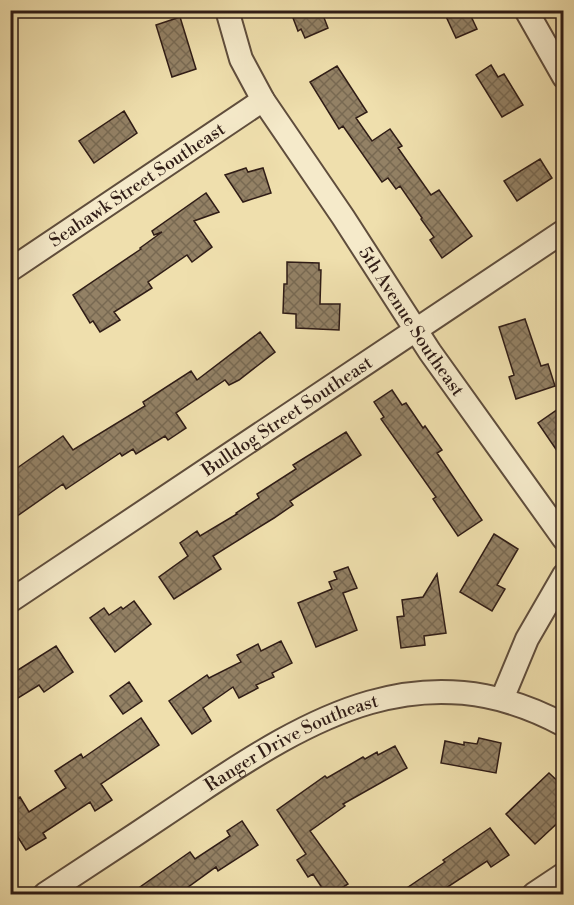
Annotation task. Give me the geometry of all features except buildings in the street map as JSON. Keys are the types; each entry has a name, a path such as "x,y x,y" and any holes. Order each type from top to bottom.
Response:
{"street":[{"name":"5th Avenue Southeast","path":"227,10 242,59 263,100 416,330 564,539"},
{"path":"525,10 564,77"},
{"name":"Seahawk Street Southeast","path":"10,270 263,100"},
{"name":"Bulldog Street Southeast","path":"10,602 564,231"},
{"path":"502,699 527,639 564,575"},
{"name":"Ranger Drive Southeast","path":"45,894 239,765 282,739 327,717 396,696 428,692 459,692 502,699 536,711 564,725"},
{"path":"534,894 564,874"}]}
